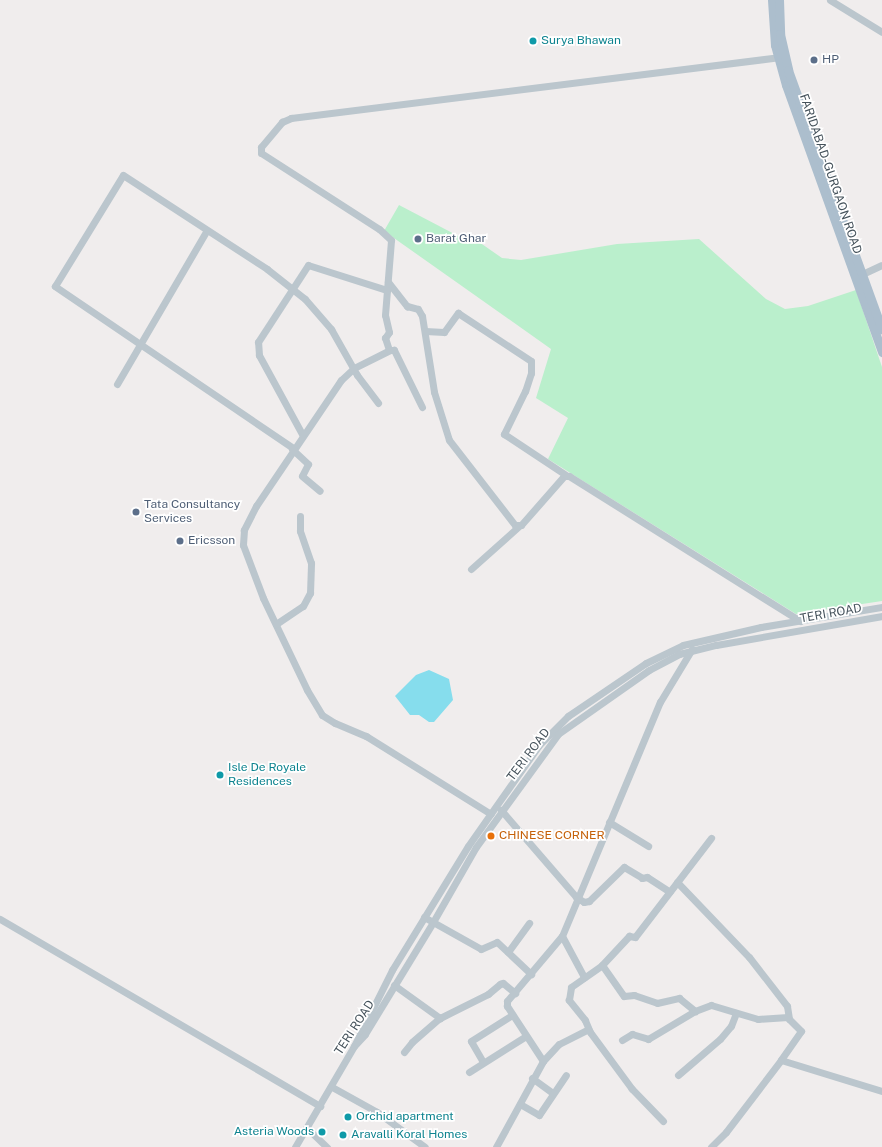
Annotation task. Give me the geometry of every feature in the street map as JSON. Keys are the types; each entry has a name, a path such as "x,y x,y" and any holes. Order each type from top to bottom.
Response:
{"main road":[{"name":"FARIDABAD-GURGAON ROAD","path":"772,0 778,57 858,276 882,329"},
{"name":"FARIDABAD-GURGAON ROAD","path":"779,0 780,34 788,70 858,276 882,352"}],"street":[{"path":"830,0 882,32"},
{"path":"390,350 385,338 389,332 385,318 392,246 386,234 261,153 261,147 282,122 291,118 778,57"},
{"path":"320,491 302,476 308,464 292,449 140,343 59,291 55,286 123,175 292,288 325,321 378,403"},
{"path":"117,384 207,230"},
{"path":"302,434 261,360 257,346 305,268 312,265 388,286 407,306 420,310 425,331 434,392 449,440 518,527"},
{"path":"858,276 882,265"},
{"path":"425,331 444,332 458,313 531,361 529,382 504,434 566,475 800,621"},
{"path":"422,408 394,350 390,350 354,368 341,380 292,449 256,506 242,537 246,554 276,624 307,690 322,715 372,739 491,814"},
{"path":"471,569 518,527 566,475"},
{"path":"276,624 303,606 310,593 311,562 300,531 300,516"},
{"path":"354,1046 366,1018 424,916 491,814 507,797 547,736 568,716 658,656 696,641 882,607"},
{"name":"TERI ROAD","path":"296,1147 332,1087 354,1046 364,1034 394,986 476,847 501,810 507,797 564,728 649,670 668,659 716,645 882,616"},
{"path":"543,1061 506,1003 562,936 576,897 662,696 691,652 696,641"},
{"path":"501,810 576,897 584,902 589,901 624,867 642,878 647,877 670,892"},
{"path":"609,822 648,846"},
{"path":"663,1121 632,1089 588,1028 585,1020 569,998 571,985 602,965 629,936 635,937 711,838"},
{"path":"677,882 752,962 787,1006 788,1017 800,1031 781,1060 726,1132 711,1147"},
{"path":"424,916 481,949 495,941 531,974"},
{"path":"0,919 320,1106"},
{"path":"508,952 529,923"},
{"path":"562,936 584,977"},
{"path":"602,965 624,996 634,995 656,1003 679,998 695,1011"},
{"path":"404,1052 412,1042 440,1018 488,994 502,983 515,993"},
{"path":"394,986 440,1018"},
{"path":"622,1040 632,1034 648,1039 695,1011 715,1004 736,1013 758,1018 788,1017"},
{"path":"678,1075 720,1038 731,1026 736,1013"},
{"path":"483,1062 471,1041 512,1014"},
{"path":"496,1147 520,1104 532,1078 543,1061 559,1044 588,1028"},
{"path":"469,1072 526,1036"},
{"path":"781,1060 882,1091"},
{"path":"520,1104 539,1115 566,1075"},
{"path":"532,1078 551,1092"},
{"path":"332,1087 377,1112 425,1147"},
{"path":"307,1128 327,1147"}],"green space":[{"path":"399,205 462,238 479,242 502,258 521,260 617,244 699,239 766,299 785,309 808,306 856,290 882,367 882,601 796,614 548,459 568,418 536,398 551,349 384,231"}],"water":[{"path":"429,670 449,679 453,700 434,722 429,722 419,715 410,715 395,696 416,675"}],"place":[{"name":"Surya Bhawan","path":"533,41"},
{"name":"HP","path":"814,60"},
{"name":"Barat Ghar","path":"418,239"},
{"name":"Tata Consultancy Services","path":"136,512"},
{"name":"Ericsson","path":"180,541"},
{"name":"Isle De Royale Residences","path":"220,775"},
{"name":"CHINESE CORNER","path":"491,836"},
{"name":"Orchid apartment","path":"348,1117"},
{"name":"Asteria Woods","path":"322,1132"},
{"name":"Aravalli Koral Homes","path":"343,1135"}]}
